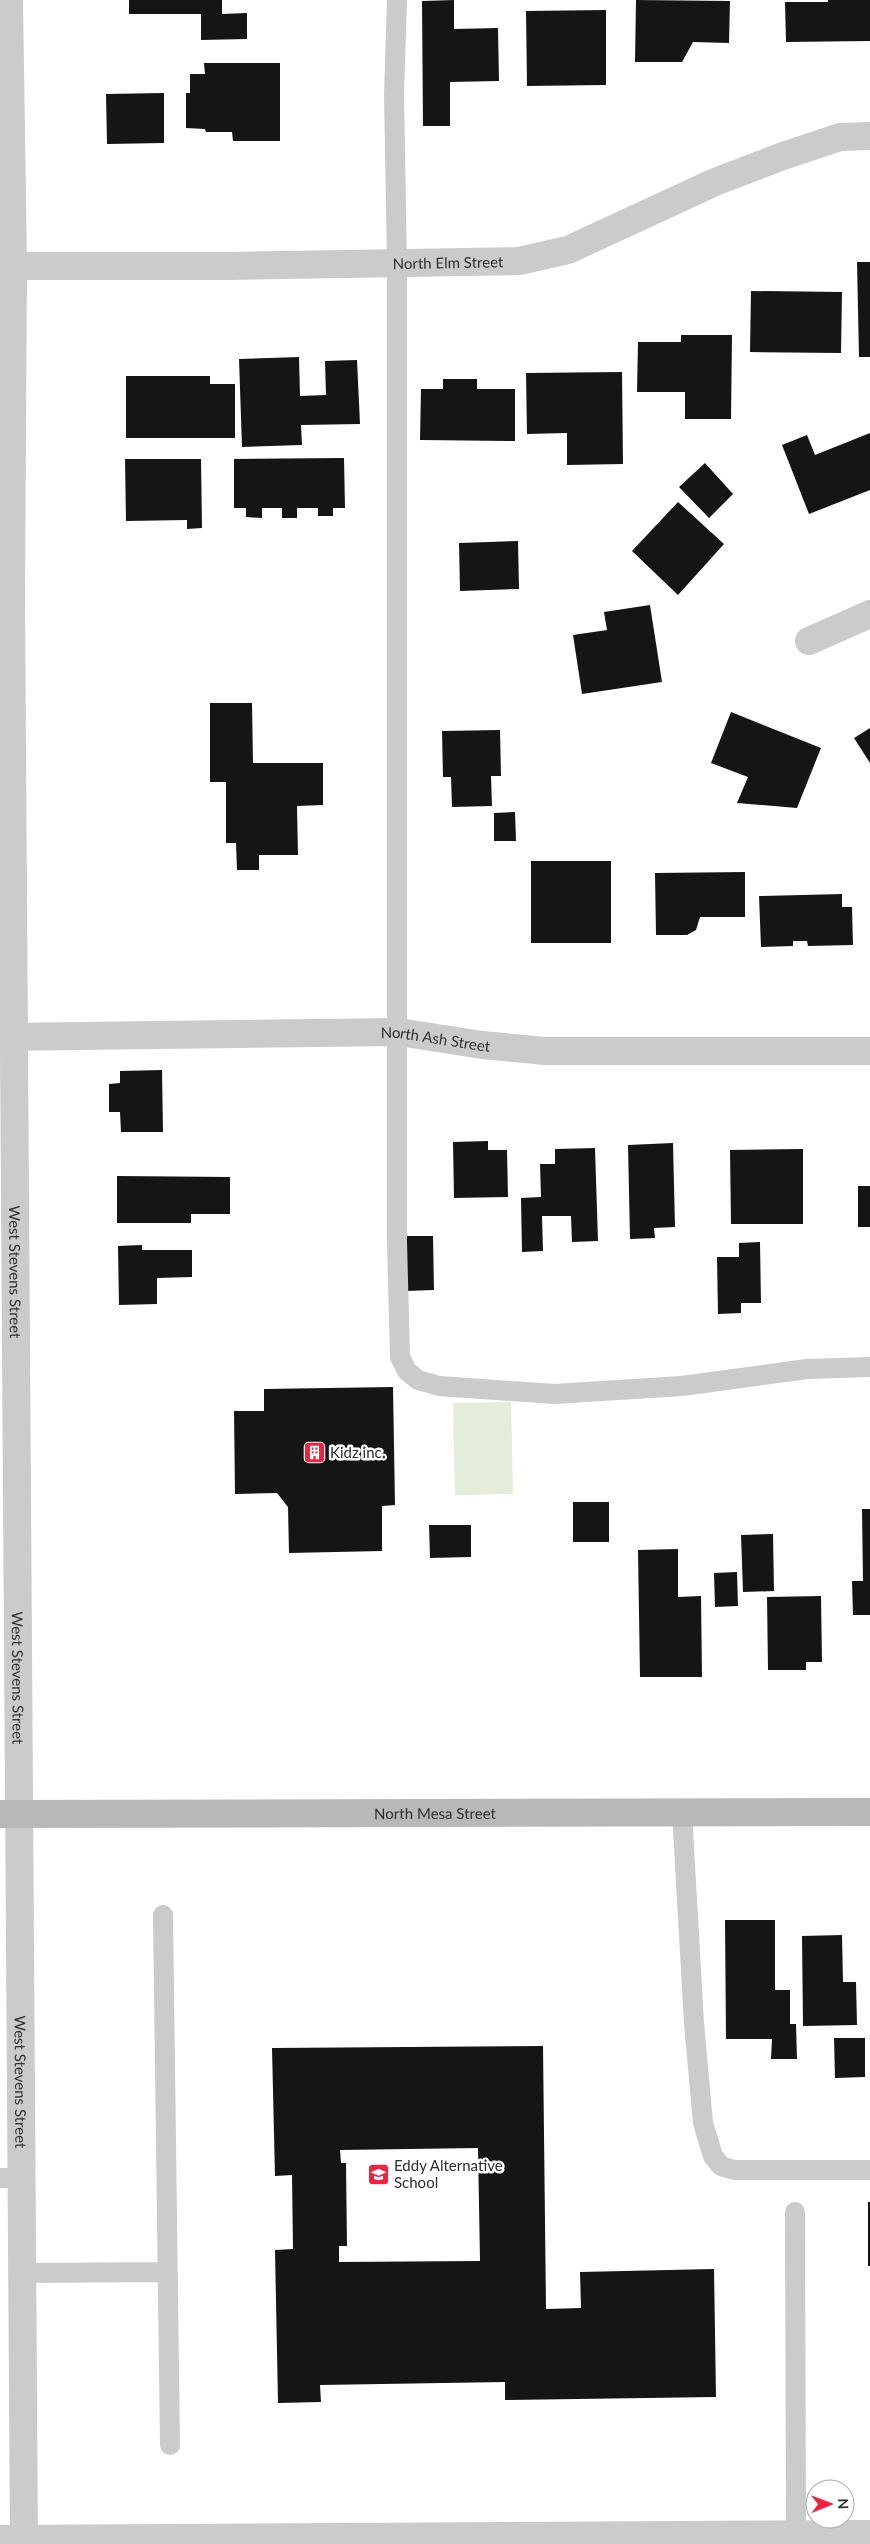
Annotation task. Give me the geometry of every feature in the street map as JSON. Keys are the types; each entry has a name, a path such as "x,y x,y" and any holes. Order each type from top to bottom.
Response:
{"street":[{"name":"West Stevens Street","path":"9,0 6,266 11,598 7,1037 11,2178 22,2272 16,2541"},
{"name":"North Elm Street","path":"6,266 397,264 519,261 568,250 716,182 783,156 840,136 870,136"},
{"path":"810,641 870,614"},
{"name":"North Ash Street","path":"7,1037 399,1032 545,1052 870,1051"},
{"name":"North Mesa Street","path":"9,1814 870,1812"},
{"path":"16,2541 870,2534"}],"lane":[{"path":"397,0 394,94 397,264 399,1032 397,1242 400,1357 407,1371 418,1380 439,1386 554,1394 682,1386 807,1368 870,1367"},
{"path":"682,1812 694,2023 704,2123 713,2156 721,2166 734,2170 870,2170"},
{"path":"163,1915 170,2445"},
{"path":"795,2212 796,2534"},
{"path":"22,2272 168,2272"}],"green space":[{"path":"511,1402 513,1494 455,1495 453,1403"}],"building":[{"path":"129,0 222,0 222,14 247,13 247,39 201,40 201,14 129,14"},
{"path":"454,0 454,29 498,28 499,81 450,82 450,126 423,126 422,1"},
{"path":"636,0 730,1 729,43 693,42 682,62 635,62"},
{"path":"828,0 870,0 870,41 786,42 785,2 828,2"},
{"path":"606,10 606,85 527,86 526,11"},
{"path":"204,63 280,63 280,141 233,141 232,132 206,132 205,129 186,128 186,93 190,93 190,74 205,74"},
{"path":"164,93 164,143 107,144 106,94"},
{"path":"857,262 870,262 870,357 859,357"},
{"path":"751,291 842,292 841,353 750,352"},
{"path":"681,335 732,335 731,419 685,419 685,392 637,392 638,342 681,342"},
{"path":"299,357 300,396 326,395 325,361 357,360 360,424 301,425 302,445 242,447 239,359"},
{"path":"622,372 623,464 567,465 567,433 527,434 526,373"},
{"path":"126,376 210,376 210,384 235,384 235,438 126,438"},
{"path":"443,379 477,379 477,389 515,389 515,441 420,440 421,389 443,389"},
{"path":"870,433 870,490 809,514 782,445 807,435 815,455"},
{"path":"344,458 345,508 333,508 333,516 318,516 318,508 297,508 297,518 282,518 282,508 262,508 262,518 246,517 246,508 234,508 234,459"},
{"path":"125,459 201,459 202,528 187,529 187,520 126,521"},
{"path":"705,463 733,494 709,518 679,487"},
{"path":"678,502 724,544 678,595 632,551"},
{"path":"518,541 519,589 460,591 459,543"},
{"path":"650,605 662,682 582,694 573,635 607,630 604,612"},
{"path":"210,703 252,703 253,763 323,763 323,805 297,806 298,855 259,855 259,870 237,870 236,843 226,843 226,782 210,782"},
{"path":"731,712 821,748 797,808 737,803 748,777 711,763"},
{"path":"870,728 870,763 854,738"},
{"path":"500,730 501,776 491,776 492,806 452,807 451,777 443,777 442,731"},
{"path":"515,812 516,841 494,841 494,813"},
{"path":"531,861 611,861 611,943 531,943"},
{"path":"745,872 745,917 700,917 696,930 687,935 656,935 655,873"},
{"path":"842,894 842,907 852,907 853,945 808,946 807,941 793,941 793,946 761,947 759,896"},
{"path":"162,1070 163,1132 121,1132 120,1112 109,1112 109,1084 120,1083 120,1071"},
{"path":"488,1141 488,1150 507,1150 508,1197 454,1198 453,1142"},
{"path":"673,1143 675,1227 654,1228 655,1238 630,1239 628,1145"},
{"path":"595,1148 598,1241 572,1242 571,1216 542,1216 543,1251 522,1252 521,1198 541,1197 540,1164 555,1164 555,1149"},
{"path":"803,1149 803,1224 731,1224 730,1150"},
{"path":"117,1176 230,1177 230,1214 191,1214 191,1223 117,1223"},
{"path":"858,1186 870,1186 870,1227 858,1227"},
{"path":"405,1236 433,1236 434,1290 406,1291"},
{"path":"760,1242 761,1303 741,1303 741,1313 718,1314 717,1257 739,1257 739,1243"},
{"path":"142,1245 142,1250 192,1250 192,1277 157,1278 157,1304 119,1305 118,1246"},
{"name":"Kidz inc.","path":"393,1387 395,1505 382,1506 382,1551 289,1553 288,1507 277,1493 235,1494 234,1411 264,1411 264,1389"},
{"path":"573,1502 609,1502 609,1542 573,1542"},
{"path":"862,1509 870,1509 870,1615 853,1615 852,1581 863,1581"},
{"path":"429,1525 471,1525 471,1557 430,1558"},
{"path":"773,1534 774,1591 743,1592 741,1535"},
{"path":"678,1549 678,1597 701,1596 702,1677 640,1677 638,1550"},
{"path":"737,1572 738,1606 715,1607 714,1573"},
{"path":"821,1596 822,1662 806,1662 806,1670 768,1670 767,1597"},
{"path":"725,1920 775,1920 775,1990 790,1990 790,2024 796,2024 797,2059 771,2059 772,2039 726,2039"},
{"path":"842,1935 843,1982 856,1982 857,2025 803,2026 802,1936"},
{"path":"834,2038 865,2038 865,2077 835,2078"},
{"path":"543,2046 546,2309 581,2308 580,2272 714,2269 716,2397 505,2400 505,2382 320,2385 321,2402 278,2403 275,2250 293,2249 292,2175 275,2176 272,2048","holes":["478,2148 480,2261 339,2262 339,2246 347,2246 346,2163 341,2163 340,2150"]},
{"path":"868,2202 870,2202 870,2266 868,2266"}],"place":[{"name":"Kidz inc.","path":"314,1452"},
{"name":"Eddy Alternative School","path":"378,2174"}]}
